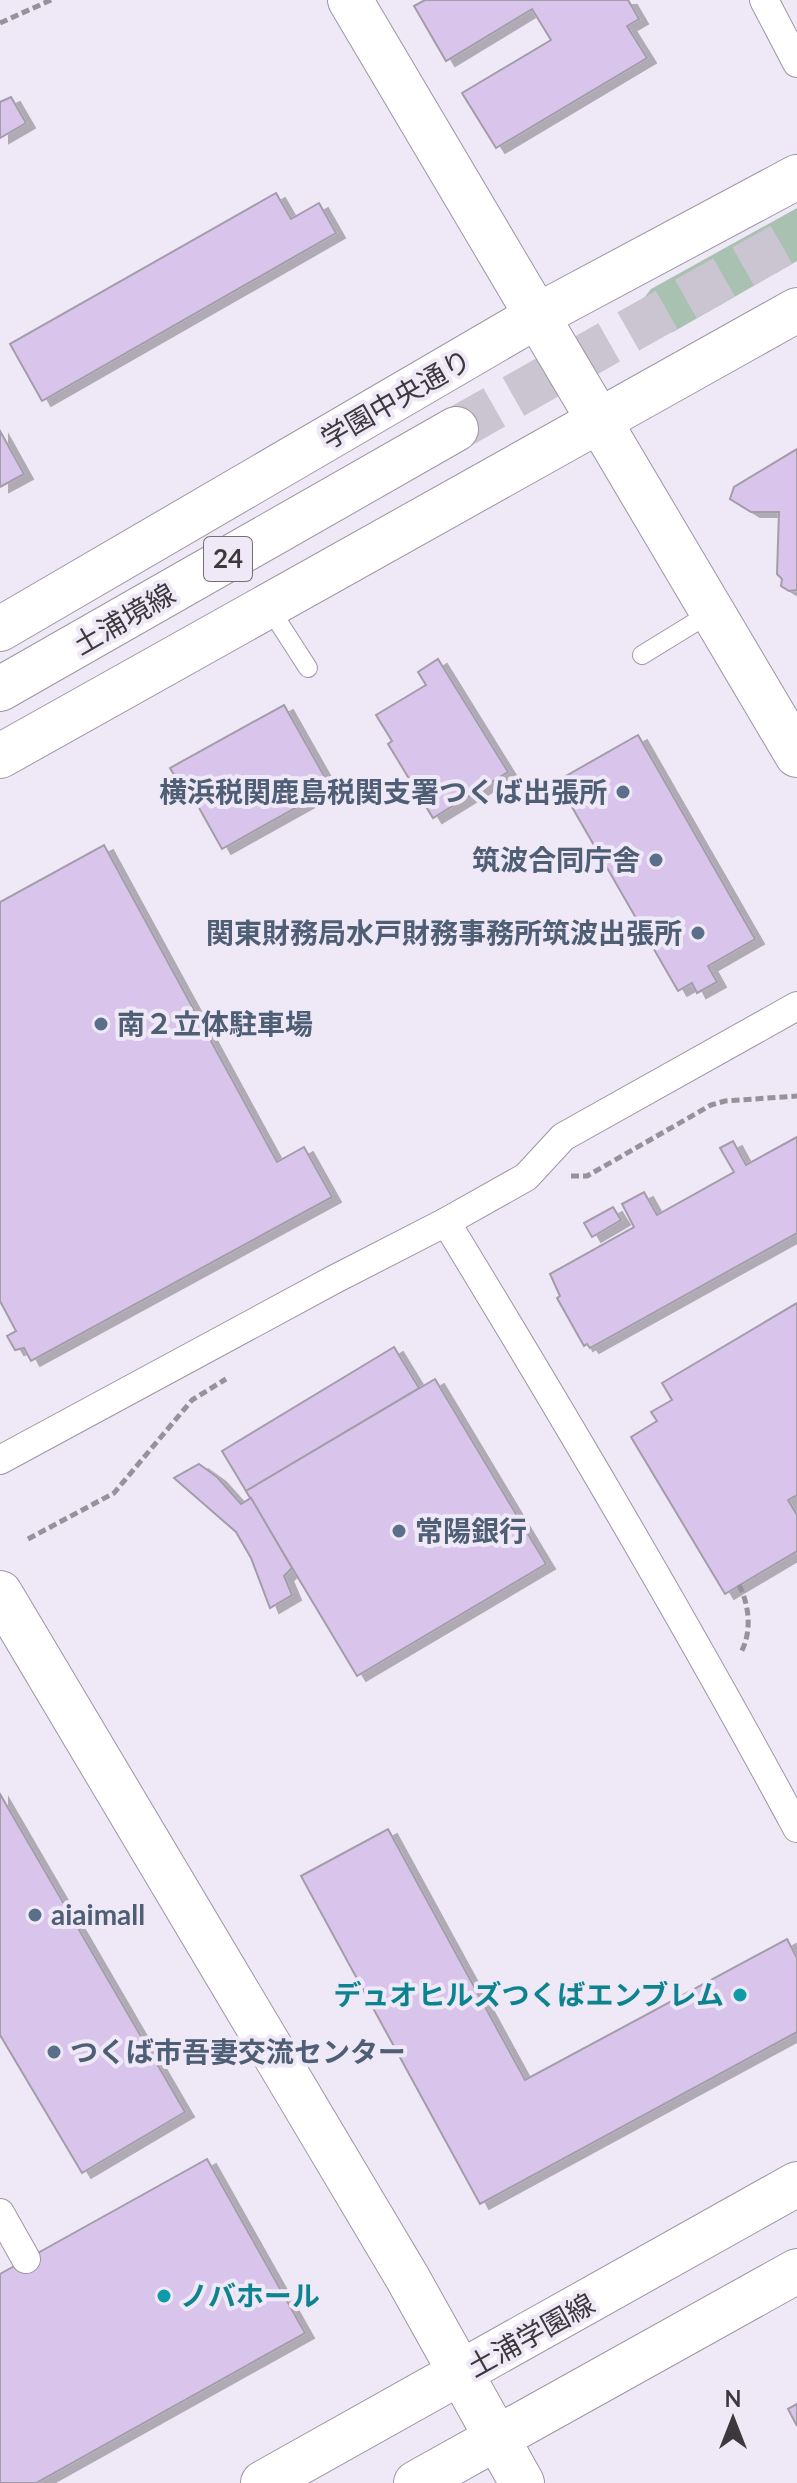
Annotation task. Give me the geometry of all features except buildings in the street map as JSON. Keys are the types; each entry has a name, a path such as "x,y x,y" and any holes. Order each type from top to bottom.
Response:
{"street":[{"path":"350,0 797,755"},
{"path":"764,0 793,57"},
{"name":"学園中央通り","path":"0,629 537,316 797,177"},
{"path":"0,756 797,310"},
{"name":"土浦境線","path":"0,689 456,429"},
{"path":"0,1460 526,1177 563,1137 797,1006"},
{"path":"446,1222 562,1411 713,1673 797,1828"},
{"path":"0,1593 399,2263 522,2483"},
{"name":"土浦学園線","path":"263,2483 797,2184"},
{"path":"0,2213 26,2259"},
{"path":"416,2483 797,2271"}],"lane":[{"path":"268,606 308,668"},
{"path":"642,655 712,612"}],"path":[{"path":"0,23 51,0"},
{"path":"526,1177 587,1176 711,1105 725,1101 797,1096"},
{"path":"28,1539 114,1493 192,1400 230,1377"},
{"path":"713,1673 738,1658 747,1639 748,1601 739,1585"}],"green space":[{"path":"797,208 797,261 673,332 647,337 633,312 651,289"}],"tunnel":[{"path":"456,429 797,236"}],"place":[{"name":"横浜税関鹿島税関支署つくば出張所","path":"623,792"},
{"name":"筑波合同庁舎","path":"656,860"},
{"name":"関東財務局水戸財務事務所筑波出張所","path":"698,933"},
{"name":"南２立体駐車場","path":"101,1024"},
{"name":"常陽銀行","path":"399,1531"},
{"name":"aiaimall","path":"35,1915"},
{"name":"デュオヒルズつくばエンブレム","path":"740,1995"},
{"name":"つくば市吾妻交流センター","path":"54,2052"},
{"name":"ノバホール","path":"164,2296"}]}
